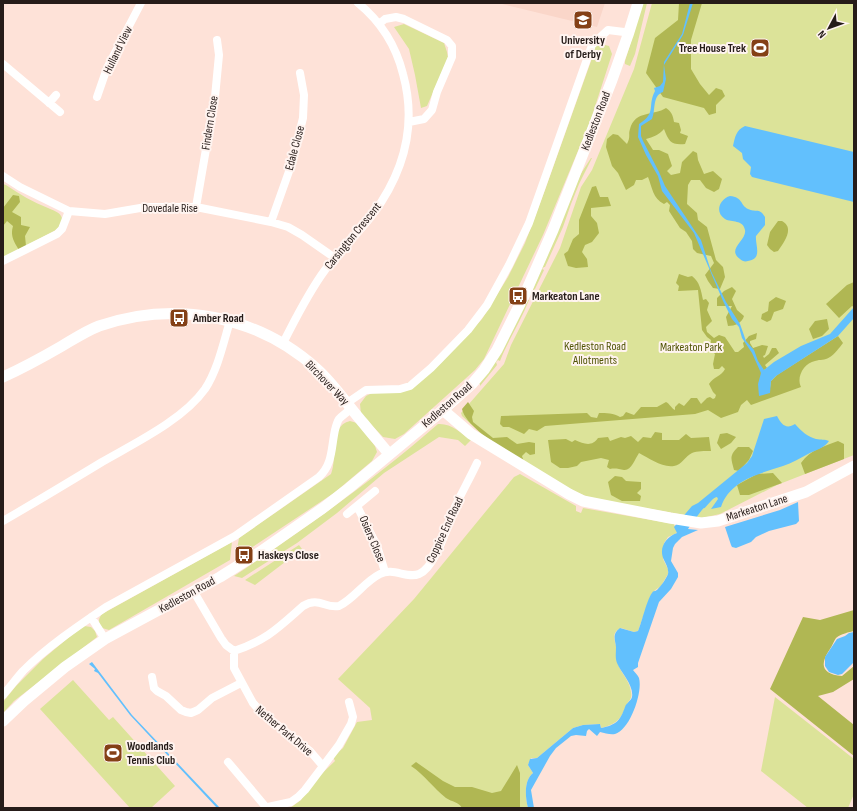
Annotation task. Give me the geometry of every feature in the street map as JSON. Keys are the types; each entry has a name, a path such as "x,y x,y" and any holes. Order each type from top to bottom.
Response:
{"street":[{"name":"Hulland View","path":"97,97 107,68 141,3"},
{"name":"Carsington Crescent","path":"282,343 309,294 335,258 372,214 387,192 402,156 409,122 408,98 402,70 394,48 379,24 358,3"},
{"name":"Kedleston Road","path":"3,721 24,701 59,672 105,639 194,592 260,552 300,524 349,488 472,384 484,370 497,350 525,294 556,222 605,99 638,3"},
{"path":"379,24 390,17 396,17 447,40 452,46 452,57 437,92 432,110 424,119 409,122"},
{"path":"3,695 24,671 61,639 91,617 106,607 235,536 319,477 330,462 331,448 337,423 349,406 366,390 400,389 410,386 431,368 468,330 487,305 509,265 529,223 592,45 608,30 624,32 628,35"},
{"name":"Findern Close","path":"196,207 215,97 219,55 217,40"},
{"path":"3,64 60,112"},
{"name":"Edale Close","path":"271,222 292,163 303,118 304,95 300,73"},
{"path":"49,103 56,95"},
{"name":"Dovedale Rise","path":"3,176 20,187 69,211 105,214 146,207 196,207 271,222 302,235 335,258"},
{"path":"3,261 57,234 62,229 69,211"},
{"name":"Birchover Way","path":"3,377 37,360 85,332 133,317 149,314 177,313 230,321 263,333 282,343 301,356 332,385 389,454"},
{"path":"3,521 140,440 188,408 205,388 217,365 230,321"},
{"name":"Markeaton Lane","path":"443,410 471,434 583,501 701,523 718,521 806,492 854,466"},
{"name":"Coppice End Road","path":"385,572 414,575 421,573 426,569 440,545 455,507 477,463"},
{"name":"Osiers Close","path":"347,514 375,491"},
{"name":"Osiers Close","path":"357,506 377,546 385,572"},
{"path":"194,592 221,638 226,645 234,651 253,644 270,635 306,604 316,601 333,607 340,606 379,574 385,572"},
{"path":"91,617 105,639"},
{"name":"Nether Park Drive","path":"234,651 234,668 240,683 255,707 310,751 322,765"},
{"path":"152,677 154,688 157,691 170,699 181,710 191,713 198,710 212,698 240,683"},
{"name":"Nether Park Drive","path":"228,762 265,806 268,807 291,802 298,798 305,790 322,765 339,745 351,724 353,717 349,702"}],"shaded area":[{"name":"University of Derby","path":"498,3 605,3 597,27"}],"green space":[{"path":"643,3 647,3 635,54 630,66 625,64 625,61"},
{"name":"Markeaton Park","path":"652,3 854,3 854,455 777,485 720,514 702,518 593,499 571,490 486,438 462,416 461,413 504,364 511,345 560,248 581,187 592,170 634,69"},
{"path":"679,3 702,3 691,40 691,69 709,95 716,88 722,90 725,96 716,105 716,113 709,115 704,108 663,97 646,73 655,38 678,20"},
{"path":"404,24 444,43 447,52 448,58 427,106 421,108 409,49 394,27"},
{"path":"601,44 609,46 612,54 590,122 543,235 484,359 475,370 404,434 395,439 383,437 361,414 360,404 366,396 374,392 392,392 440,364 482,319 508,277 525,243 591,61 594,47"},
{"path":"666,108 672,114 674,122 679,123 681,130 680,133 688,136 685,144 677,144 669,140 664,129 656,136 646,139 653,150 659,150 668,154 672,166 667,171 671,175 680,173 682,162 693,151 697,153 698,160 704,174 713,171 722,179 719,189 714,192 706,188 700,180 691,180 688,185 687,204 697,213 698,220 707,227 716,260 723,267 725,277 720,289 713,288 705,275 714,263 711,256 697,253 693,249 692,241 686,232 680,228 669,211 670,205 667,202 664,204 660,202 655,196 648,177 642,180 636,180 634,185 626,190 618,173 612,166 606,147 607,139 613,134 618,135 627,144 632,123 636,119 645,114"},
{"path":"591,158 579,184 563,227 545,267 542,269 544,270 535,289 532,291 580,175"},
{"path":"3,184 21,195 57,212 61,216 62,222 56,230 3,258"},
{"path":"596,186 600,197 608,197 611,206 591,208 591,216 597,223 599,233 592,242 585,245 582,252 587,259 588,267 576,268 568,266 564,254 568,251 573,239 579,234 579,220 592,187"},
{"path":"13,195 19,196 20,202 12,212 21,217 21,225 30,227 25,236 26,246 19,250 12,236 13,226 7,221 3,226 3,208"},
{"path":"778,221 782,221 786,224 788,231 778,251 774,252 767,245 770,232"},
{"path":"679,274 688,277 692,276 697,281 703,300 706,299 709,303 707,310 712,321 706,327 707,332 714,338 719,335 725,337 735,352 738,352 744,347 743,343 749,336 757,333 756,339 750,341 750,343 753,348 762,345 768,346 765,355 763,356 764,358 769,354 772,348 776,348 779,353 765,365 767,368 764,370 770,388 771,381 777,375 838,336 843,343 830,357 811,362 804,367 800,375 801,387 751,405 747,400 741,405 738,412 721,418 708,410 695,414 545,426 537,431 529,429 524,434 509,427 503,427 500,424 501,416 587,413 591,417 597,418 599,413 602,413 613,414 620,417 626,412 634,415 641,407 657,407 666,402 675,410 675,407 679,403 684,406 691,398 697,398 701,404 707,398 715,398 716,395 709,384 725,369 722,366 719,369 714,369 713,364 715,354 710,349 711,340 702,330 698,290 678,291 679,286 676,283"},
{"path":"854,282 854,307 852,306 839,318 826,304 847,285"},
{"path":"732,287 736,291 732,299 737,310 744,316 742,321 738,324 728,326 726,317 732,306 717,306 717,298 724,291"},
{"path":"776,297 786,301 783,309 774,312 771,320 767,322 761,319 762,314 768,311 769,302"},
{"path":"527,300 529,300 526,308 500,361 498,360 496,362 497,365 480,386 480,384 478,384"},
{"path":"827,319 829,329 822,336 813,339 809,329 815,321"},
{"path":"468,402 474,411 472,417 473,422 493,438 507,437 517,444 529,442 535,443 535,454 530,455 526,452 522,456 524,462 488,438 471,424 465,416 462,409"},
{"path":"350,421 357,423 375,446 377,452 372,461 334,493 239,556 236,555 239,538 331,474 336,436 343,424"},
{"path":"438,424 452,427 471,440 465,446 458,440 439,437 384,473 337,513 297,543 242,578 234,576 338,503 389,465"},
{"path":"655,432 662,433 662,440 679,440 686,434 691,438 709,437 711,451 699,451 692,453 679,464 674,466 665,466 639,453 631,467 626,470 610,469 607,467 609,460 601,458 581,462 577,466 568,468 560,468 551,462 548,440 566,439 572,442 575,440 590,444 598,438 608,437 610,441 621,437 625,438 631,436 638,442 643,437 651,438"},
{"path":"727,433 736,437 731,443 721,449 717,443 720,434"},
{"path":"838,441 844,444 844,459 805,474 801,463 809,454"},
{"path":"738,447 749,447 753,451 749,460 739,471 734,470 732,460 732,455"},
{"path":"773,473 782,483 749,495 740,495 737,485 757,474"},
{"path":"520,474 576,506 576,511 581,513 583,508 674,524 677,533 668,537 664,543 663,559 668,569 668,574 661,586 654,591 650,597 638,631 634,632 621,628 615,633 614,638 617,662 629,684 631,695 631,699 619,719 613,724 601,728 600,724 583,725 573,728 537,758 531,758 528,765 533,773 528,780 526,789 528,808 290,808 301,800 309,786 335,761 333,757 343,748 357,722 372,720 370,708 338,679 414,599 514,477"},
{"path":"615,476 622,477 626,481 641,482 641,489 637,493 641,496 640,501 622,501 611,495 608,482"},
{"path":"232,542 230,560 109,630 102,628 99,621 102,614"},
{"path":"299,545 302,549 255,585 245,580"},
{"path":"854,610 854,631 836,638 824,660 824,668 830,673 842,676 854,666 854,679 833,692 818,696 854,725 854,756 770,689 803,617 820,620"},
{"path":"84,626 91,627 95,631 97,637 14,701 3,713 3,702 16,686 43,659"},
{"name":"Woodlands Tennis Club","path":"73,680 109,720 113,717 175,786 151,808 130,808 40,709"},
{"path":"775,697 854,759 854,794 848,808 808,808 761,771"},
{"path":"416,762 443,781 455,787 472,787 492,793 501,791 517,765 520,773 520,808 462,808 457,803 446,798 421,773 411,766"}],"water":[{"path":"690,3 693,3 683,35 664,65 666,79 663,92 657,96 652,119 641,126 641,136 665,186 701,240 711,271 726,302 740,324 746,341 754,350 758,361 764,370 774,362 801,346 830,334 854,307 854,318 838,336 776,376 771,381 770,393 759,396 758,384 761,373 752,353 742,338 739,327 732,319 723,301 694,233 662,191 658,176 638,137 639,124 645,120 650,113 655,91 654,88 660,86 663,82 664,62 682,34"},
{"path":"745,126 854,152 854,202 752,177 750,174 751,167 743,159 742,153 733,146 738,132"},
{"path":"730,196 739,199 748,209 761,212 765,217 765,225 756,236 757,255 753,260 743,261 736,255 735,252 745,234 742,224 725,219 720,213 719,209 721,203"},
{"path":"777,416 786,426 792,426 795,424 810,437 829,441 822,447 793,462 746,479 731,490 721,507 711,509 718,499 717,497 701,511 688,529 698,530 682,537 673,548 671,561 678,573 678,577 671,589 659,602 638,663 638,667 633,670 639,677 639,692 634,710 626,726 615,734 600,732 597,736 589,729 586,736 571,736 556,748 531,790 534,808 528,808 526,799 527,784 533,773 528,765 530,759 537,758 573,728 583,725 600,724 601,728 606,727 617,722 621,716 632,697 632,693 629,684 616,661 615,637 617,630 620,628 634,632 638,631 650,596 660,587 668,574 668,568 662,556 662,551 666,540 677,533 674,527 692,506 698,503 747,463 752,456 764,419"},
{"path":"798,502 799,521 796,524 769,531 756,537 751,542 736,548 732,547 725,527 780,510"},
{"path":"854,632 854,662 842,674 838,675 829,672 825,666 825,657 837,639"},
{"path":"92,662 132,715 220,808 217,808 130,715 98,673 94,671 95,669 89,664"}],"waterway":[{"path":"704,507 713,497"}],"place":[{"name":"University of Derby","path":"583,20"},
{"name":"Tree House Trek","path":"760,48"},
{"name":"Markeaton Lane","path":"518,296"},
{"name":"Amber Road","path":"179,318"},
{"name":"Haskeys Close","path":"244,555"},
{"name":"Woodlands Tennis Club","path":"113,753"}],"park label":[{"name":"Kedleston Road Allotments","path":"595,353"}]}
